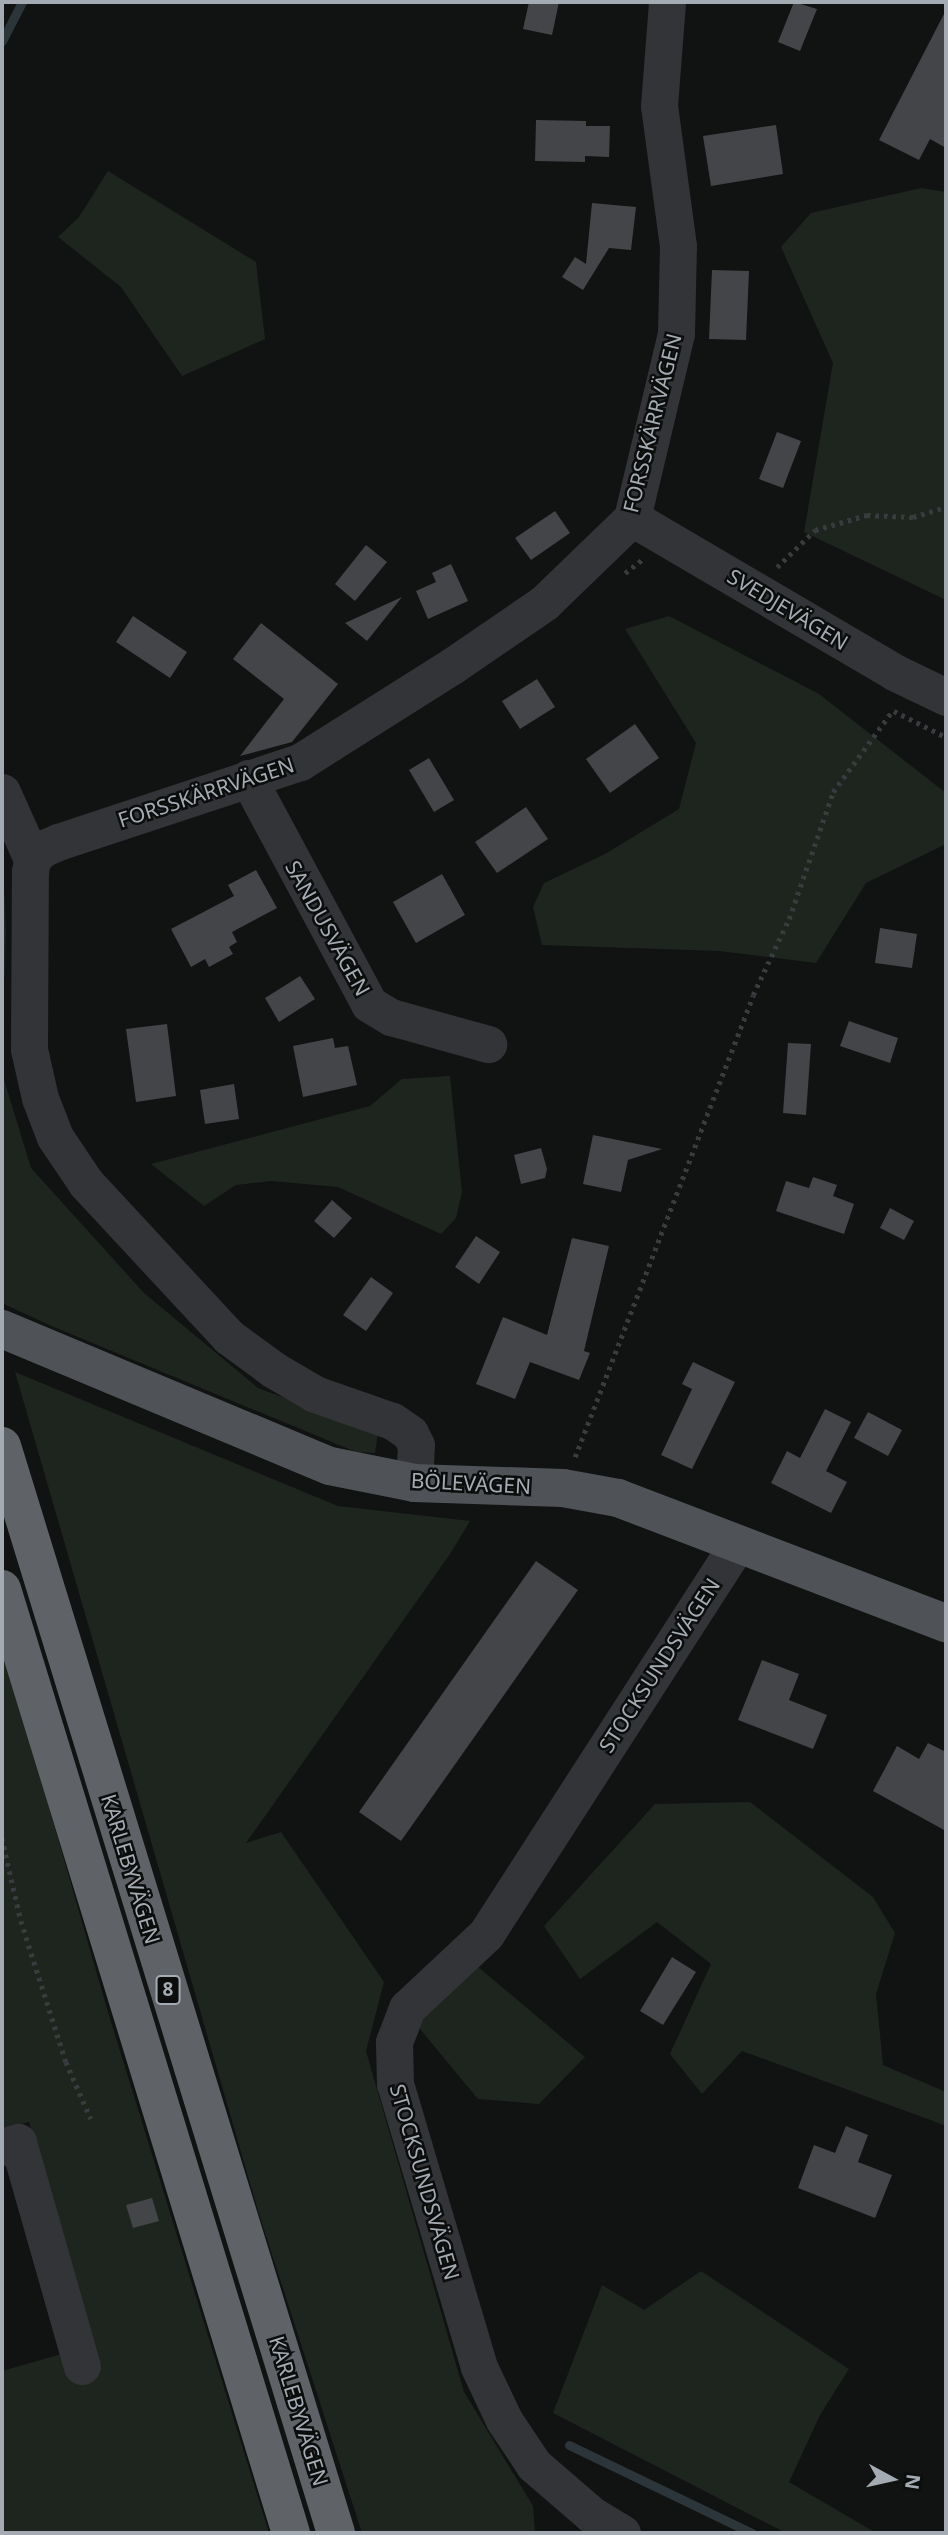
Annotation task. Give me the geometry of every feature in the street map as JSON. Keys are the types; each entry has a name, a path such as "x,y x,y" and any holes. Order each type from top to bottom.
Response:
{"highway":[{"name":"KARLEBYVÄGEN","path":"2,1446 336,2533"},
{"name":"KARLEBYVÄGEN","path":"2,1589 291,2533"}],"main road":[{"name":"BÖLEVÄGEN","path":"2,1329 330,1466 414,1483 563,1488 618,1498 946,1623"}],"street":[{"name":"FORSSKÄRRVÄGEN","path":"32,859 42,849 58,842 300,762 461,660 544,603 632,519 677,333 678,246 659,106 667,2"},
{"name":"SVEDJEVÄGEN","path":"632,519 894,672 946,697"},
{"name":"SANDUSVÄGEN","path":"248,778 369,1004 391,1017 488,1044"},
{"path":"2,792 32,859 29,1049 40,1098 55,1137 86,1184 229,1337 274,1370 315,1394 392,1421 410,1433 416,1445 414,1483"},
{"name":"STOCKSUNDSVÄGEN","path":"622,2533 592,2515 534,2465 503,2420 484,2378 395,2084 394,2042 407,2008 486,1934 737,1544"},
{"path":"2,2147 18,2142 82,2366"}],"path":[{"path":"761,593 774,570 815,530 867,514 912,517 946,507"},
{"path":"563,1488 753,995 789,919 833,792 893,710"},
{"path":"2,1838 21,1921 66,2062 90,2119"}],"shaded area":[{"path":"108,171 256,262 265,339 182,376 121,287 58,237 79,217"},
{"path":"921,188 946,192 946,600 804,532 833,363 781,247 811,213"},
{"path":"669,616 819,694 946,793 944,845 866,883 816,963 719,951 542,945 533,907 544,883 605,854 679,809 696,743 625,629"},
{"path":"2,839 6,932 2,1047"},
{"path":"2,1073 31,1168 144,1293 258,1388 378,1433 375,1453 356,1452 2,1303"},
{"path":"450,1076 462,1192 456,1218 441,1234 338,1187 271,1181 236,1185 204,1206 151,1164 370,1106 402,1079"},
{"path":"15,1372 338,1506 470,1521 450,1554 246,1843 281,1832 384,1982 366,2051 464,2392 533,2506 535,2533 362,2533 259,2214"},
{"path":"2,1645 108,2012 269,2533 2,2533 2,2371 93,2345 29,2122 2,2129"},
{"path":"750,1802 873,1897 895,1933 876,1994 883,2065 946,2092 944,2125 742,2051 702,2094 670,2054 711,1964 657,1922 580,1979 544,1926 655,1804"},
{"path":"477,1966 585,2057 539,2104 478,2099 410,2017"},
{"path":"701,2271 849,2369 820,2415 789,2482 876,2533 786,2533 553,2413 602,2285 644,2310"}],"building":[{"path":"529,2 559,2 552,35 523,29"},
{"path":"794,2 817,9 800,51 778,42"},
{"path":"946,10 946,148 930,139 919,160 879,140"},
{"path":"536,120 586,121 586,126 610,126 609,157 585,156 585,162 535,161"},
{"path":"776,125 783,174 711,186 703,136"},
{"path":"592,203 636,207 631,250 609,248 583,290 562,277 575,257 586,264"},
{"path":"712,270 749,271 746,340 709,339"},
{"path":"777,432 801,441 783,488 759,479"},
{"path":"555,511 570,533 531,560 515,538"},
{"path":"366,545 387,562 355,601 335,584"},
{"path":"451,564 468,601 428,619 416,591 436,582 432,573"},
{"path":"402,597 367,641 345,623"},
{"path":"133,616 187,652 170,678 116,642"},
{"path":"261,623 338,684 292,742 240,756 284,699 233,659"},
{"path":"537,679 555,707 520,729 502,701"},
{"path":"635,724 659,758 610,793 586,759"},
{"path":"429,758 454,800 434,812 409,770"},
{"path":"526,807 548,839 497,873 475,842"},
{"path":"256,870 277,908 232,932 237,942 229,947 233,954 209,967 205,959 191,967 171,929 234,896 228,885"},
{"path":"442,874 465,915 416,943 393,902"},
{"path":"880,928 917,934 912,968 875,963"},
{"path":"300,976 315,999 279,1022 265,998"},
{"path":"849,1021 898,1038 890,1063 840,1046"},
{"path":"167,1024 176,1096 136,1102 126,1029"},
{"path":"333,1038 335,1048 348,1046 357,1085 303,1097 293,1046"},
{"path":"788,1043 811,1044 806,1115 783,1113"},
{"path":"234,1084 239,1119 205,1124 200,1090"},
{"path":"593,1135 662,1149 628,1160 621,1192 583,1184"},
{"path":"541,1148 547,1169 545,1178 521,1184 514,1155"},
{"path":"813,1177 837,1185 833,1196 854,1204 844,1234 776,1211 786,1181 809,1188"},
{"path":"332,1200 352,1218 334,1238 314,1221"},
{"path":"890,1208 914,1221 904,1240 880,1228"},
{"path":"476,1236 500,1252 479,1284 455,1267"},
{"path":"572,1238 609,1246 584,1351 590,1353 579,1380 530,1362 515,1399 476,1384 503,1317 547,1335"},
{"path":"371,1277 393,1293 366,1331 343,1315"},
{"path":"693,1362 735,1382 692,1469 661,1455 692,1389 682,1384"},
{"path":"825,1409 851,1422 826,1471 847,1482 831,1513 771,1483 787,1451 800,1458"},
{"path":"868,1412 902,1430 888,1456 854,1438"},
{"path":"536,1561 578,1590 401,1841 359,1812"},
{"path":"762,1660 799,1674 789,1700 827,1715 813,1749 738,1720"},
{"path":"928,1743 946,1752 946,1831 873,1791 897,1746 919,1759"},
{"path":"672,1957 696,1972 663,2025 640,2011"},
{"path":"846,2126 868,2135 858,2162 892,2175 875,2218 798,2188 814,2145 835,2153"},
{"path":"152,2198 159,2221 133,2228 126,2205"}],"waterway":[{"path":"2,41 22,2"},
{"path":"569,2445 752,2533"}]}
